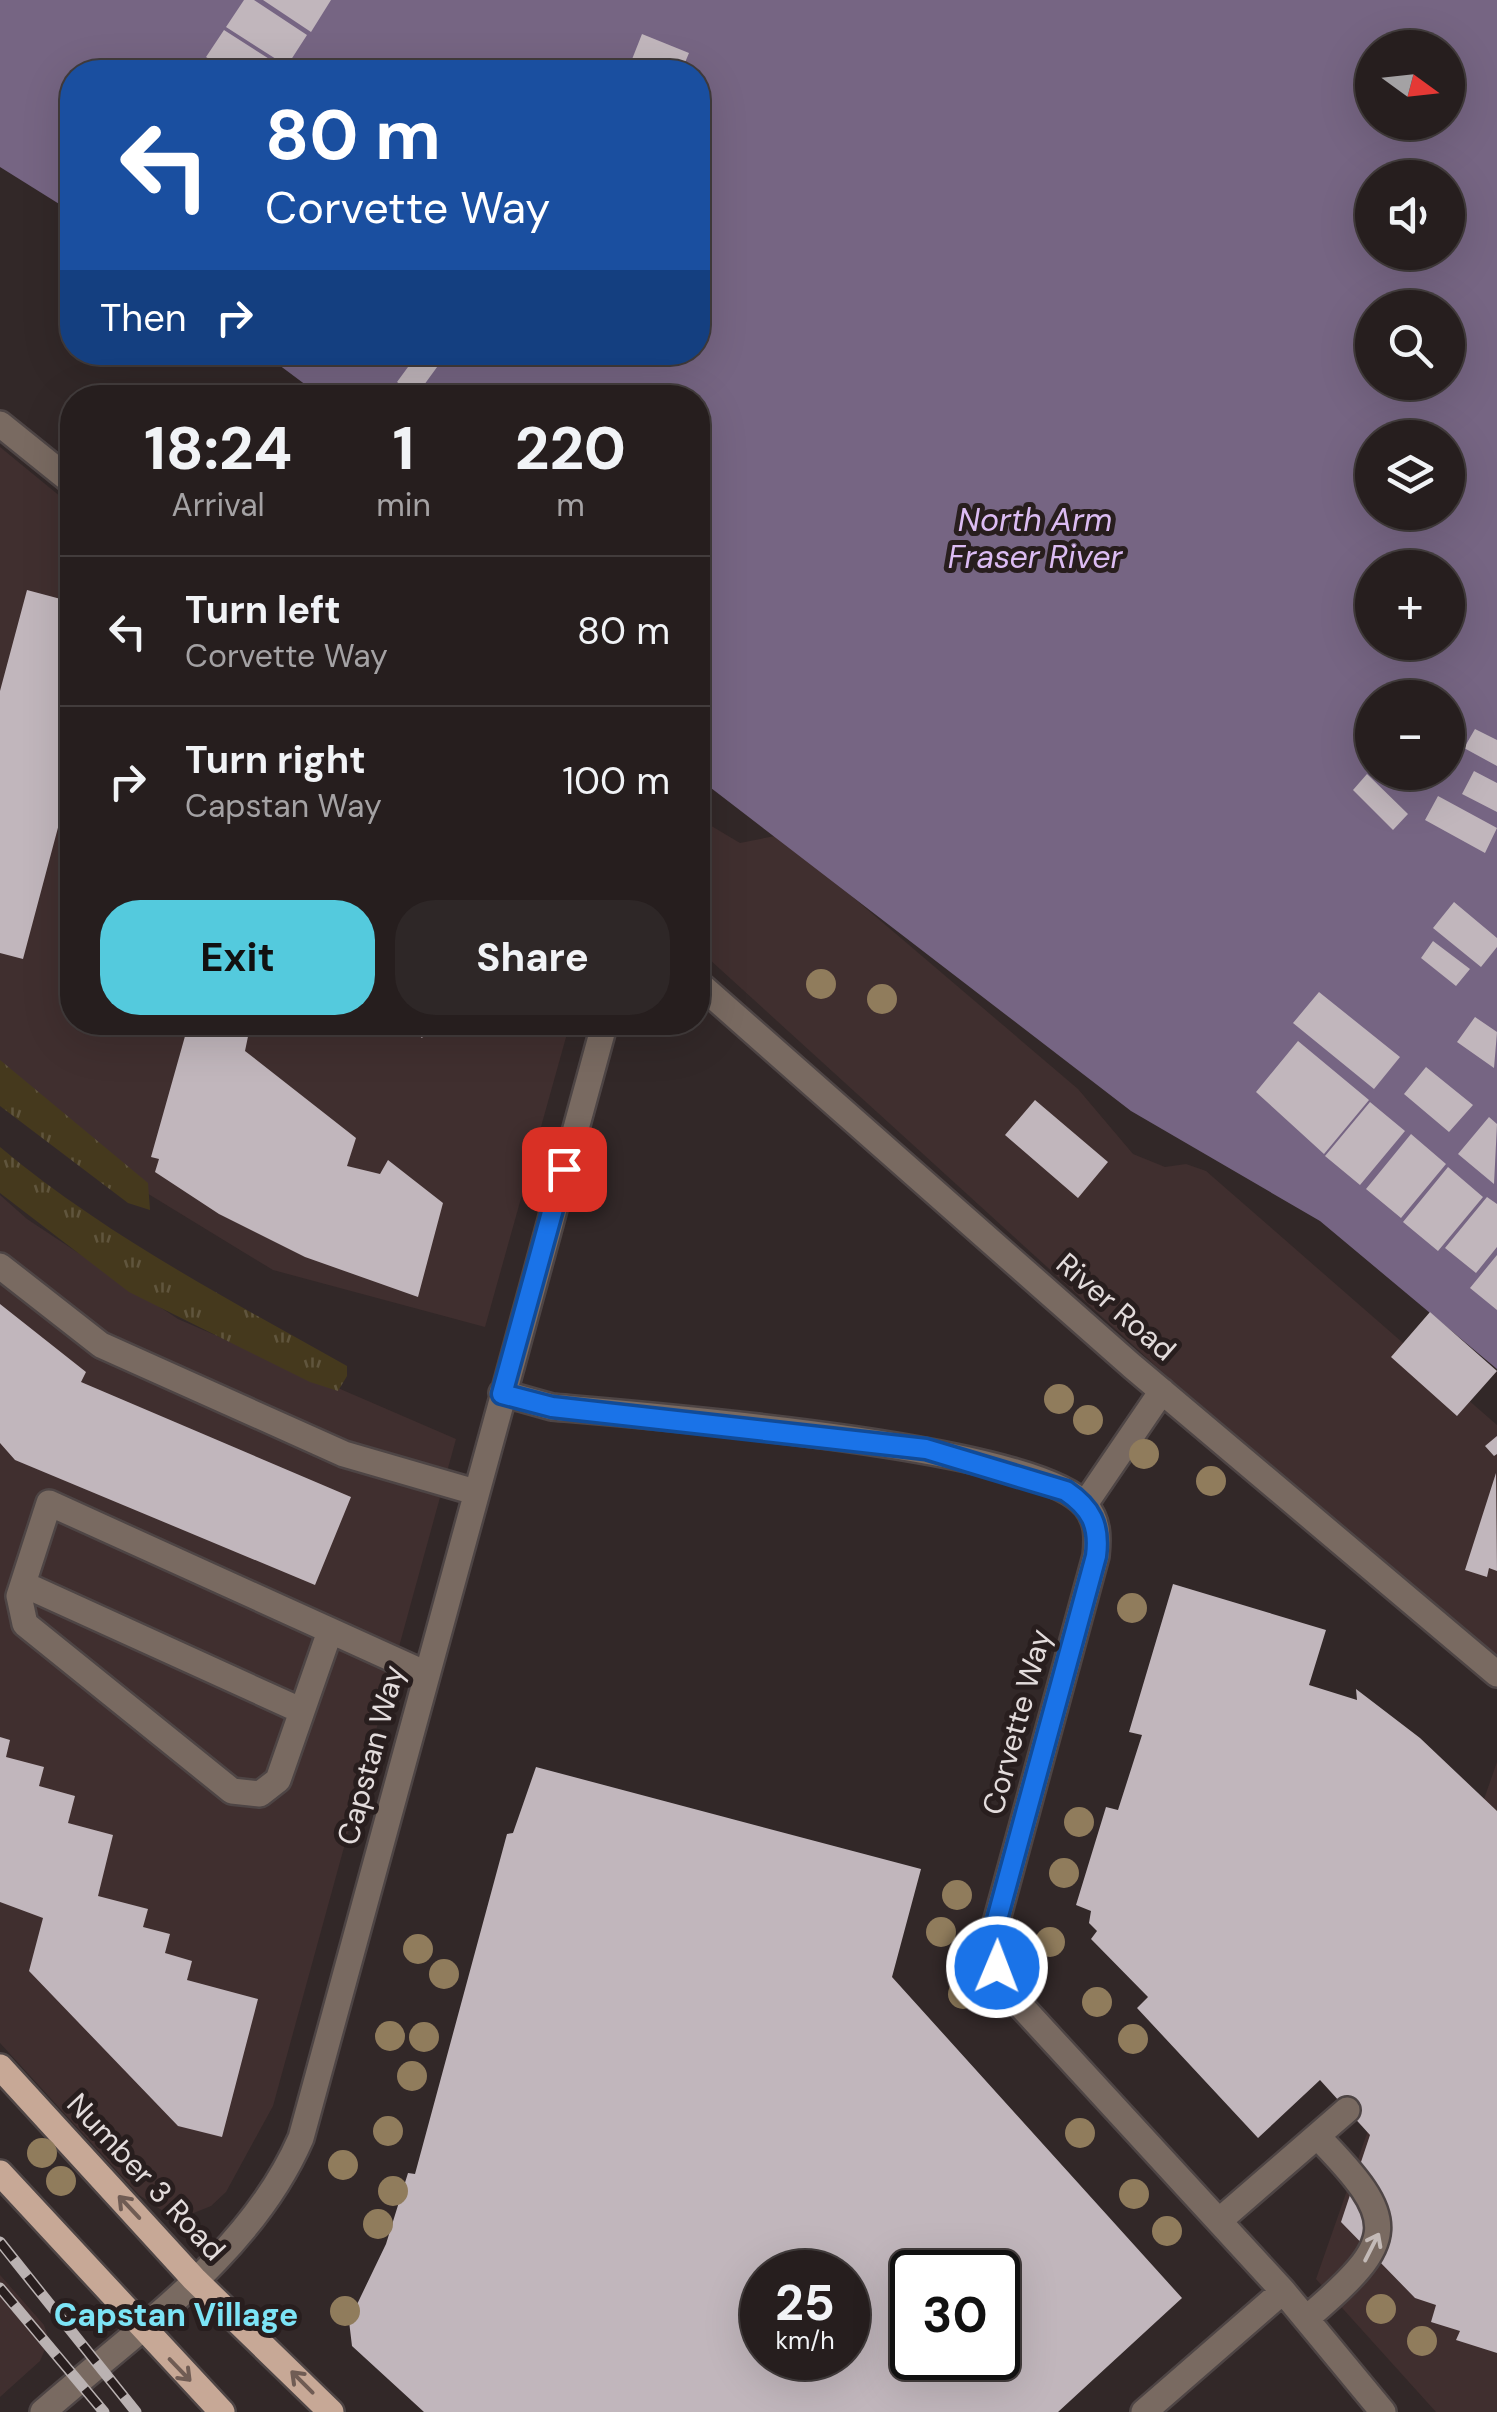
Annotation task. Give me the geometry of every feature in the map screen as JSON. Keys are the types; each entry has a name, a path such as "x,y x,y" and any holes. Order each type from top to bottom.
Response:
{"main road":[{"name":"Number 3 Road","path":"0,2068 194,2279 332,2412"},
{"path":"0,2174 222,2412"}],"street":[{"path":"0,424 60,472"},
{"name":"River Road","path":"710,993 1162,1391 1497,1674"},
{"name":"Capstan Way","path":"43,2412 222,2256 266,2205 300,2138 602,1035"},
{"path":"0,1266 101,1345 344,1454 475,1492"},
{"path":"502,1394 552,1407 926,1449 1042,1480 1085,1504 1162,1391"},
{"path":"330,1631 278,1780 260,1794 232,1791 25,1624 19,1596 49,1503 426,1674"},
{"name":"Corvette Way","path":"1085,1504 1096,1524 1096,1556 996,1923 997,1967 1012,1996 1283,2291 1384,2412"},
{"path":"23,1584 302,1710"},
{"path":"1219,2221 1347,2110"},
{"path":"1307,2318 1343,2288 1376,2248 1380,2230 1376,2205 1366,2188 1317,2136"},
{"path":"1144,2412 1283,2291"}],"shaded area":[{"path":"0,447 60,496 60,1035 567,1035 485,1327 273,1270 96,1162 0,1073"},
{"path":"710,825 740,843 780,835 1078,1089 1133,1154 1165,1167 1186,1164 1206,1171 1497,1425 1497,1657 1169,1378 710,960"},
{"path":"0,1195 27,1219 178,1319 456,1439 273,2106 226,2192 211,2206 186,2216 166,2213 139,2195 0,2043"},
{"path":"1497,1762 1497,2412 1436,2412 1316,2279"},
{"path":"0,2275 44,2325 49,2340 40,2361 0,2397"}],"green space":[{"path":"0,1060 148,1183 150,1210 128,1203 0,1106"},
{"path":"0,1147 125,1237 347,1366 347,1376 338,1391 310,1382 129,1292 0,1193"}],"water":[{"name":"North Arm Fraser River","path":"0,0 1497,0 1497,1369 1320,1221 1131,1111 710,787 710,385 306,385 279,365 710,365 710,60 60,60 60,204 0,167"}],"building":[{"path":"244,0 254,0 307,35 291,60 278,60 226,27"},
{"path":"263,0 331,0 311,32"},
{"path":"224,30 271,60 211,60 206,57"},
{"path":"642,34 689,53 686,60 632,60"},
{"path":"409,365 439,365 424,385 397,382"},
{"path":"27,590 60,599 60,820 23,959 0,953 0,691"},
{"path":"1475,729 1497,740 1497,766 1465,749"},
{"path":"1474,771 1497,783 1497,812 1462,794"},
{"path":"1353,790 1383,790 1408,814 1393,830"},
{"path":"1438,796 1497,828 1485,853 1425,820"},
{"path":"1454,902 1497,938 1497,947 1481,967 1433,928"},
{"path":"1433,941 1470,969 1456,986 1421,958"},
{"path":"1319,992 1400,1057 1374,1089 1293,1023"},
{"path":"1475,1017 1497,1032 1494,1068 1457,1042"},
{"path":"185,1035 248,1035 245,1051 356,1138 347,1166 380,1174 388,1160 443,1203 418,1297 305,1257 219,1214 155,1172 159,1159 151,1157"},
{"path":"1298,1041 1369,1100 1324,1154 1256,1092"},
{"path":"1426,1067 1473,1105 1449,1132 1404,1094"},
{"path":"1035,1100 1108,1162 1078,1198 1005,1135"},
{"path":"1370,1102 1405,1131 1360,1185 1325,1156"},
{"path":"1489,1117 1497,1124 1494,1184 1458,1154"},
{"path":"1411,1134 1446,1164 1401,1218 1366,1189"},
{"path":"1448,1167 1483,1197 1438,1251 1403,1222"},
{"path":"1487,1197 1497,1204 1497,1247 1476,1273 1445,1248"},
{"path":"1497,1255 1497,1310 1470,1288"},
{"path":"0,1304 86,1372 81,1382 351,1497 315,1585 15,1460 0,1443"},
{"path":"1430,1312 1497,1371 1457,1416 1391,1357"},
{"path":"1497,1436 1497,1454 1494,1456 1485,1446"},
{"path":"1496,1473 1497,1571 1489,1568 1487,1577 1465,1570"},
{"path":"1173,1584 1326,1630 1309,1685 1357,1700 1356,1689 1420,1738 1497,1811 1497,2353 1456,2340 1460,2331 1431,2322 1436,2305 1415,2298 1341,2222 1370,2135 1320,2080 1258,2138 1137,2008 1148,1997 1091,1939 1097,1931 1089,1923 1091,1911 1076,1905 1106,1807 1118,1810 1142,1735 1129,1732"},
{"path":"0,1737 10,1740 6,1757 44,1767 39,1786 75,1796 68,1823 113,1835 98,1896 148,1909 143,1927 170,1934 165,1953 192,1961 187,1980 258,1999 222,2137 178,2126 29,1971 43,1918 0,1902"},
{"path":"536,1767 921,1869 892,1977 1182,2298 1058,2412 424,2412 352,2346 349,2321 386,2244 408,2173 415,2174 507,1834 513,1833"}],"railway":[{"path":"0,2242 136,2412"},
{"path":"0,2288 104,2412"}],"district":[{"name":"Capstan Village","path":"176,2315"}],"route":[{"path":"564,1169 502,1394 552,1407 926,1449 1042,1480 1085,1504 1096,1524 1096,1556 996,1923 997,1967"}]}
